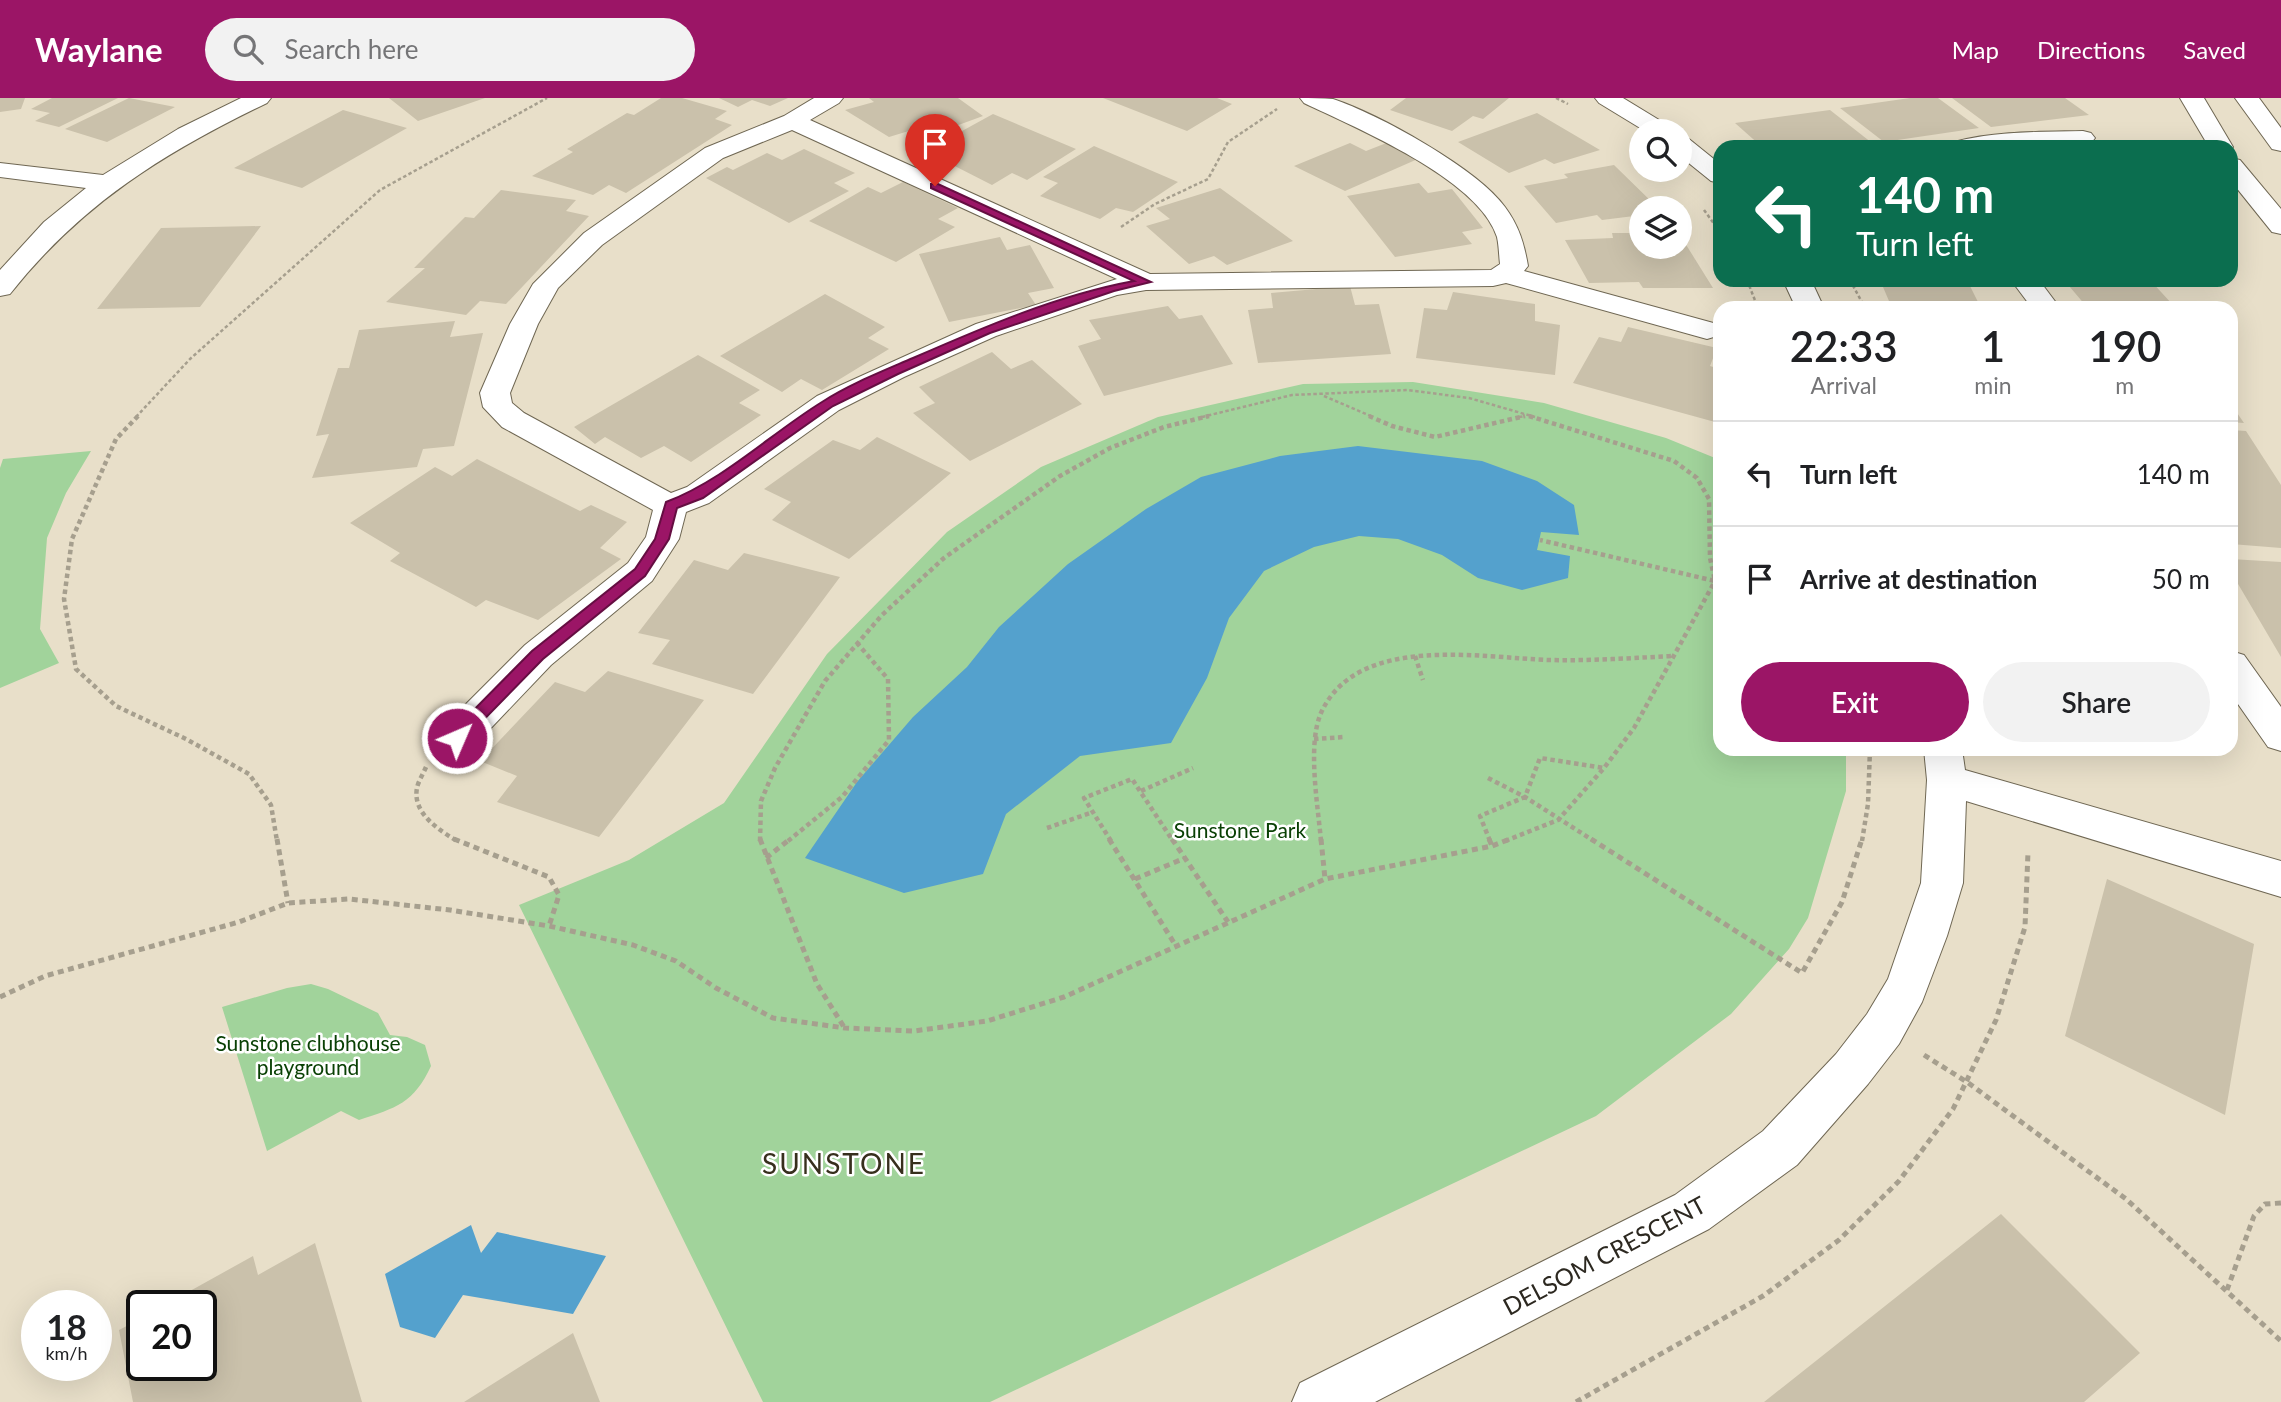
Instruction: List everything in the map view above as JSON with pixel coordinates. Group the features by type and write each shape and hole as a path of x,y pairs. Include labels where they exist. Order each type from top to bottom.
{"street":[{"path":"0,288 17,264 61,220 106,183 209,121 259,98"},
{"path":"831,98 792,121 714,153 593,239 547,284 524,324 495,393 498,407 513,421 653,499 671,505 698,495 828,403 986,330 1112,288 1146,282 1493,278 1506,274 1514,266 1512,238 1498,215 1470,186 1417,149 1312,98"},
{"path":"1607,98 1641,119"},
{"path":"2192,98 2217,140"},
{"path":"2247,98 2281,144"},
{"path":"792,121 1146,282"},
{"path":"2036,140 2083,138"},
{"path":"1692,154 1713,170"},
{"path":"0,170 106,183"},
{"path":"2238,174 2281,226"},
{"path":"1506,274 1707,330"},
{"path":"457,738 538,655 640,572 662,539 671,505"},
{"path":"2238,675 2281,736"},
{"path":"1945,765 2031,805 2281,879"},
{"name":"DELSOM CRESCENT","path":"1320,1402 1692,1212 1780,1148 1852,1069 1884,1029 1906,988 1926,936 1941,883 1945,765"}],"path":[{"path":"288,903 271,806 249,774 186,739 116,706 76,669 64,599 72,538 116,439 190,359 380,190 547,98"},
{"path":"1077,251 1155,204 1208,178 1228,142 1283,105"},
{"path":"845,1028 817,984 760,841 761,801 775,768 825,681 882,615 944,558 1060,476 1110,448 1164,427 1292,395 1407,390 1469,398 1674,461 1696,478 1709,499 1710,558 1713,568"},
{"path":"1321,394 1392,426 1436,437 1526,416"},
{"path":"1540,540 1713,581"},
{"path":"0,997 45,976 239,922 288,903 349,899 380,901 549,926 633,945 676,961 716,988 773,1018 845,1028 914,1031 987,1021 1064,997 1325,879 1493,846 1558,820 1604,768 1634,728 1713,589"},
{"path":"766,858 842,797 889,740 888,679 857,643"},
{"path":"1325,879 1314,739 1320,714 1330,694 1352,677 1376,664 1415,656 1552,660 1674,656"},
{"path":"1415,656 1423,680"},
{"path":"1314,739 1344,737"},
{"path":"457,738 430,761 418,778 415,796 422,814 437,831 461,843 549,877 559,895 549,926"},
{"path":"1488,778 1525,797 1802,973 1846,892 1863,836 1871,775 1870,756"},
{"path":"1493,846 1480,816 1525,797 1540,758 1604,768"},
{"path":"1141,791 1193,768"},
{"path":"1176,946 1084,797 1132,779 1228,922"},
{"path":"1576,1402 1763,1296 1839,1240 1899,1181 1953,1109 1996,1020 2025,927 2031,805"},
{"path":"1047,828 1093,812"},
{"path":"1135,879 1185,858"},
{"path":"1920,1053 1967,1082 2126,1199 2281,1341"},
{"path":"2227,1290 2255,1216 2266,1204 2281,1203"}],"green space":[{"name":"Sunstone Park","path":"1413,382 1544,403 1666,438 1713,457 1713,756 1846,756 1846,791 1808,918 1789,949 1731,1014 1596,1116 990,1402 763,1402 519,905 629,860 724,803 827,654 947,532 1041,467 1158,417 1303,384"},
{"path":"91,451 66,493 47,538 40,629 59,663 0,688 0,468 3,459"},
{"name":"Sunstone clubhouse playground","path":"311,984 328,989 378,1013 390,1035 407,1037 425,1045 431,1066 411,1096 394,1107 359,1120 341,1111 267,1151 222,1007 287,988"}],"water":[{"path":"1358,446 1482,461 1537,481 1574,505 1579,535 1541,532 1537,550 1570,556 1568,578 1522,590 1478,578 1442,555 1398,539 1359,536 1314,547 1264,571 1229,618 1207,678 1171,743 1080,756 1006,814 983,874 904,893 805,858 857,782 913,717 967,667 999,627 1068,564 1146,509 1201,477 1280,456"},
{"path":"471,1225 481,1253 497,1232 606,1256 573,1314 463,1295 435,1338 400,1327 385,1274"}],"building":[{"path":"0,98 25,98 21,109 0,112"},
{"path":"52,98 118,98 59,127 35,121 50,113 31,109"},
{"path":"129,98 175,107 107,142 65,129"},
{"path":"389,98 485,98 418,121"},
{"path":"661,98 682,98 727,111 715,119 732,125 626,193 609,185 593,195 532,176 573,152 567,149 627,113 634,115"},
{"path":"719,98 788,98 770,106 752,100 738,107"},
{"path":"869,98 958,98 983,116 923,138 912,130 889,137 845,110 874,102"},
{"path":"1103,98 1217,98 1232,104 1187,131"},
{"path":"1406,98 1509,98 1483,119 1473,116 1452,131 1390,110"},
{"path":"1910,98 1938,98 1979,128 1881,140 1840,108"},
{"path":"1952,98 2065,98 2089,115 1991,127"},
{"path":"343,110 407,128 302,188 234,168"},
{"path":"1830,110 1868,140 1754,140 1735,123"},
{"path":"1537,113 1600,150 1554,164 1545,159 1509,173 1458,142"},
{"path":"993,114 1076,149 1027,180 1012,173 992,185 941,159 958,149 942,142"},
{"path":"1389,142 1420,158 1345,191 1294,166 1350,143 1366,151"},
{"path":"1094,146 1178,182 1133,212 1116,208 1100,219 1040,196 1058,183 1043,177"},
{"path":"804,149 855,173 834,183 849,191 789,223 706,178 727,167 733,170 767,153 782,160"},
{"path":"1614,165 1646,196 1629,196 1629,217 1602,220 1597,215 1556,223 1524,186 1568,178 1564,174"},
{"path":"903,182 958,208 938,219 955,227 896,262 809,221 868,187 881,193"},
{"path":"1419,183 1428,193 1452,189 1483,228 1462,232 1472,244 1395,257 1347,196"},
{"path":"1220,188 1293,241 1227,265 1214,256 1189,264 1146,226 1170,219 1156,208"},
{"path":"501,190 576,200 566,211 589,216 506,304 480,301 466,315 386,302 425,268 414,268 465,217 474,218"},
{"path":"261,226 200,307 97,309 161,228"},
{"path":"1612,233 1629,233 1629,259 1692,259 1692,254 1713,288 1643,288 1639,282 1589,283 1565,240 1613,238"},
{"path":"1000,237 1007,250 1030,245 1054,288 1028,293 1036,305 949,322 919,254"},
{"path":"1350,286 1355,305 1379,304 1391,354 1258,363 1248,310 1273,308 1271,293"},
{"path":"1883,287 1970,287 1978,301 1889,301"},
{"path":"2070,287 2156,287 2169,301 2082,301"},
{"path":"1453,292 1535,304 1535,321 1560,325 1555,375 1416,358 1424,308 1447,310"},
{"path":"825,294 885,327 868,338 889,349 822,390 801,379 782,392 720,356"},
{"path":"1168,306 1179,319 1202,315 1233,364 1104,396 1078,346 1101,339 1089,320"},
{"path":"455,321 450,337 483,333 454,446 423,449 417,467 312,478 329,434 316,436 338,368 349,368 359,330"},
{"path":"1628,327 1713,347 1710,366 1713,367 1713,421 1573,383 1599,337 1621,342"},
{"path":"992,352 1011,369 1032,360 1082,404 970,461 913,413 935,403 919,387"},
{"path":"698,355 760,390 739,403 761,415 691,462 664,446 641,458 605,437 595,444 574,427"},
{"path":"2238,430 2246,431 2281,485 2281,548 2238,545"},
{"path":"877,437 951,473 849,559 772,520 791,502 764,489 833,440 860,450"},
{"path":"477,459 580,511 591,505 627,522 600,548 621,559 538,620 486,600 476,607 390,561 400,553 350,523 435,467 452,476"},
{"path":"744,553 840,577 753,694 652,664 670,640 638,633 694,560 728,570"},
{"path":"2238,559 2281,562 2281,657 2238,584"},
{"path":"608,671 704,700 599,837 497,802 517,776 480,761 555,682 585,692"},
{"path":"2107,879 2254,944 2225,1115 2065,1036"},
{"path":"2001,1214 2140,1353 2084,1402 1764,1402"},
{"path":"315,1243 362,1402 133,1402 129,1381 217,1381 217,1290 192,1290 253,1256 258,1275"},
{"path":"126,1326 126,1366 119,1330"},
{"path":"573,1333 600,1402 464,1402"}],"district":[{"name":"SUNSTONE","path":"844,1163"}],"route":[{"path":"457,738 538,655 640,572 653,557 662,539 671,505 698,495 828,403 894,371 986,330 1112,288 1146,282 935,186"}]}
